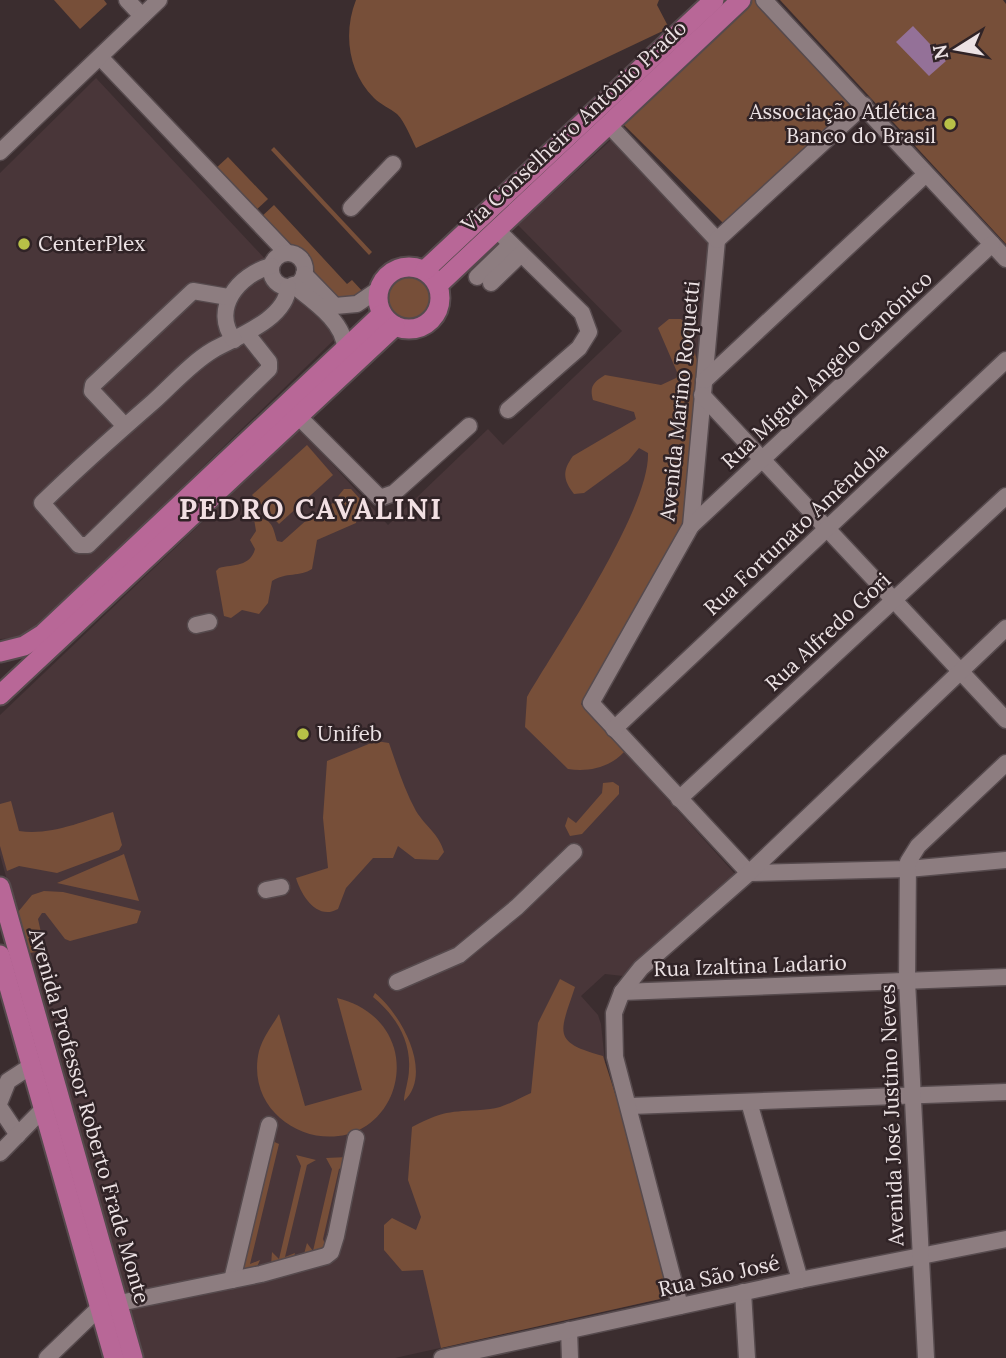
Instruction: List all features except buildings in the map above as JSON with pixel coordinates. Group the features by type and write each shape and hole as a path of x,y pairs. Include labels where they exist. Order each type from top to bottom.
{"main road":[{"name":"Via Conselheiro Antônio Prado","path":"432,278 715,0"},
{"name":"Via Conselheiro Antônio Prado","path":"432,278 497,230 741,0"},
{"path":"410,266 432,278 440,304 431,320 414,329 389,320 379,289 393,270 410,266"},
{"path":"0,652 24,646 43,634 345,349 389,320"},
{"path":"0,695 299,417 389,320"},
{"name":"Avenida Professor Roberto Frade Monte","path":"0,887 58,1091 109,1305 114,1358"},
{"name":"Avenida Professor Roberto Frade Monte","path":"0,955 43,1110 109,1305 134,1358"}],"street":[{"path":"127,0 142,16"},
{"path":"3,144 159,0"},
{"path":"764,0 1006,259"},
{"path":"100,57 287,253 302,260 295,282 268,319 241,337 212,351 124,425 42,503 79,545 88,545 269,369 268,362 241,337 224,321 228,297 254,275 271,266 277,257 287,253"},
{"path":"609,125 717,240 864,105"},
{"path":"351,208 393,164"},
{"path":"926,174 703,388 763,459 1006,720"},
{"path":"497,230 582,313 589,332 579,348 508,410"},
{"name":"Avenida Marino Roquetti","path":"614,729 593,707 591,698 691,526 717,240"},
{"name":"Rua Miguel Angelo Canônico","path":"691,526 992,244"},
{"path":"484,280 516,249"},
{"path":"271,266 276,282 295,282 335,306 357,304 379,289"},
{"path":"295,282 340,328 345,338 345,349"},
{"path":"124,425 92,391 93,385 193,291 228,297"},
{"name":"Rua Fortunato Amêndola","path":"614,729 1006,360"},
{"path":"299,417 380,498 394,493 469,426"},
{"name":"Rua Alfredo Gori","path":"679,800 1006,496"},
{"path":"680,1306 631,1106 615,1057 614,1013 622,992 641,968 749,873 1006,628"},
{"path":"614,729 749,873 908,869 1006,860"},
{"path":"908,869 912,854 918,846 1006,764"},
{"path":"397,982 460,955 517,907 574,852"},
{"name":"Avenida José Justino Neves","path":"908,869 912,1095 926,1358"},
{"name":"Rua Izaltina Ladario","path":"622,992 1006,977"},
{"path":"0,1101 8,1081 31,1066"},
{"path":"0,1153 58,1091"},
{"path":"631,1106 1006,1092"},
{"path":"749,1102 800,1280"},
{"path":"0,1108 18,1135"},
{"path":"232,1280 269,1125"},
{"path":"47,1358 109,1305 316,1261 331,1252 356,1138"},
{"name":"Rua São José","path":"442,1358 462,1356 743,1292 1006,1239"},
{"path":"743,1292 747,1358"},
{"path":"569,1330 570,1358"}],"shaded area":[{"path":"54,0 104,0 107,4 80,29"},
{"path":"356,0 659,0 657,5 669,28 416,148 400,117 365,88 353,64 349,39"},
{"path":"747,0 758,0 851,104 850,109 723,223 623,124"},
{"name":"Associação Atlética Banco do Brasil","path":"780,0 1003,0 1006,4 1006,244"},
{"path":"913,26 946,61 929,76 896,42"},
{"path":"96,78 268,262 273,280 280,286 295,290 339,335 36,628 20,638 0,639 0,173"},
{"name":"Unifeb","path":"611,140 710,237 685,526 581,704 736,875 623,976 605,974 581,996 598,1015 601,1024 606,1072 647,1193 669,1297 395,1358 140,1358 0,855 0,715 300,429 388,525 488,429 503,445 622,331 518,225"},
{"path":"274,147 372,252 369,255 271,150"},
{"path":"228,157 268,199 254,212 214,170"},
{"path":"274,205 347,284 352,280 364,293 340,302 311,273 302,253 286,246 260,218"},
{"path":"409,274 426,281 433,298 426,315 409,322 392,315 385,298 392,281"},
{"path":"669,319 681,319 687,325 700,371 685,526 581,704 624,752 612,762 598,768 568,769 525,727 527,697 619,541 645,477 648,453 639,448 628,461 584,493 574,494 566,480 567,466 573,456 636,419 634,412 593,400 592,388 598,380 605,375 661,385 676,378 677,372 658,328"},
{"path":"307,445 333,475 279,524 252,495"},
{"path":"344,489 351,489 361,500 356,523 317,540 312,569 272,581 268,603 259,614 242,610 231,618 224,616 216,571 245,562 253,555 255,549 250,540 256,531 254,519 268,521 277,541 282,542 310,517 322,516"},
{"path":"376,741 389,743 412,803 439,840 444,852 438,860 415,859 398,846 393,858 373,858 346,888 338,909 323,912 306,898 296,878 328,868 323,818 327,761"},
{"path":"613,782 619,786 619,794 582,834 570,836 565,826 568,817 576,823 602,793 603,783"},
{"path":"11,801 19,831 55,830 113,812 122,845 119,850 57,873 19,866 7,871 0,846 0,804"},
{"path":"124,854 139,901 57,883"},
{"path":"44,891 63,892 141,911 137,923 70,941 65,939 45,913 42,913 38,919 44,946 41,951 30,953 18,912 32,895"},
{"path":"560,979 575,987 564,1025 567,1040 586,1051 603,1056 647,1193 669,1297 441,1348 423,1270 402,1271 384,1250 384,1225 392,1218 416,1230 421,1217 408,1180 412,1127 442,1114 501,1107 531,1093 538,1023"},
{"path":"375,993 404,1029 415,1060 416,1075 412,1089 404,1101 409,1073 407,1048 395,1020 373,997"},
{"path":"337,998 364,1009 379,1022 394,1048 396,1074 389,1100 372,1122 351,1133 327,1137 303,1132 282,1120 267,1102 258,1079 259,1051 279,1014 305,1106 362,1090"},
{"path":"270,1140 279,1144 250,1264 260,1260 256,1269 241,1272"},
{"path":"296,1155 316,1160 307,1165 285,1257 295,1253 293,1261 271,1265 272,1252 279,1259 301,1166"},
{"path":"348,1157 345,1166 339,1169 323,1239 328,1252 304,1254 307,1243 313,1251 332,1169 326,1158"}],"place":[{"name":"Associação Atlética Banco do Brasil","path":"950,124"},
{"name":"CenterPlex","path":"24,244"},
{"name":"Unifeb","path":"303,734"}],"district":[{"name":"PEDRO CAVALINI","path":"311,509"}]}
